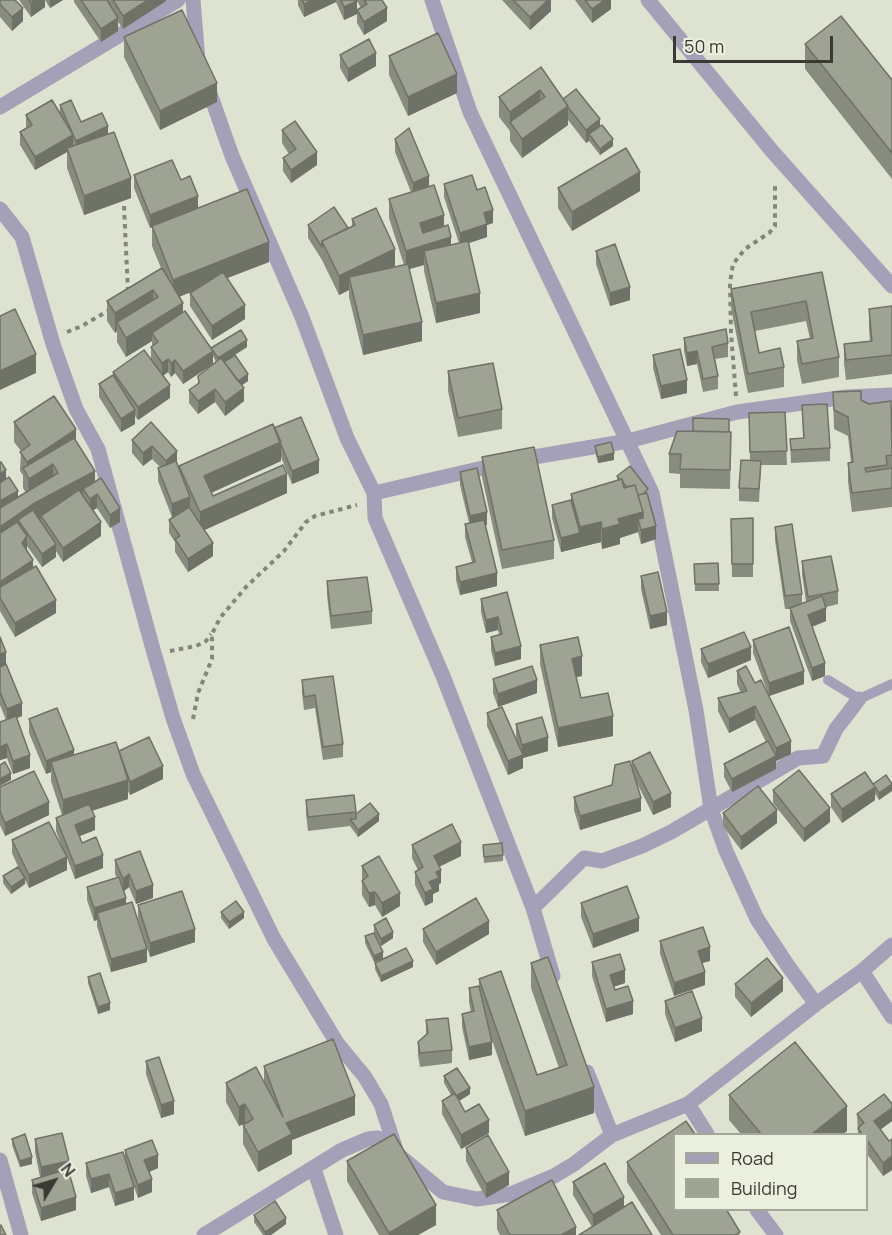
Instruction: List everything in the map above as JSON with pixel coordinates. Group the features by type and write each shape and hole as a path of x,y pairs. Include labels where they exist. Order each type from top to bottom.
{"street":[{"path":"0,107 178,0"},
{"path":"193,0 198,60 231,156 302,317 347,438 374,496 375,518 443,676 532,908 559,994"},
{"path":"432,0 470,111 652,493 696,710 711,809 726,851 757,919 816,1004"},
{"path":"648,0 772,150 892,286"},
{"path":"0,209 22,237 53,345 76,409 98,449 154,653 173,718 193,774 274,939 337,1043 364,1077 381,1104 397,1153"},
{"path":"374,496 522,459 628,441 737,412 846,397 892,395"},
{"path":"532,908 584,858 602,861 642,846 798,758 823,756 836,729 859,699"},
{"path":"204,1235 351,1145 368,1139 378,1138 443,1192 477,1199 511,1194 554,1176 612,1136 688,1104 862,971 892,945"},
{"path":"862,971 892,1017"},
{"path":"582,1059 612,1136"},
{"path":"688,1104 706,1133"},
{"path":"0,1160 21,1235"},
{"path":"314,1169 336,1235"},
{"path":"759,1211 776,1235"}],"lane":[{"path":"828,680 859,699 892,684"}],"path":[{"path":"737,412 730,283 733,264 745,249 769,233 775,226 777,198 772,150"},
{"path":"123,206 128,291 124,299"},
{"path":"53,345 70,330 82,326 121,304"},
{"path":"154,653 181,650 206,641 220,618 240,594 284,551 306,522 315,516 374,496"},
{"path":"193,729 198,693 212,659 212,634"}],"building":[{"path":"0,0 15,0 23,8 12,17 0,4"},
{"path":"81,0 107,0 118,18 101,29"},
{"path":"113,0 148,0 123,16"},
{"path":"341,0 357,0 357,1 344,7"},
{"path":"364,0 382,0 387,8 364,22 357,10 367,4"},
{"path":"513,0 548,0 530,17"},
{"path":"585,0 605,0 592,9"},
{"path":"182,10 217,83 160,111 124,37"},
{"path":"841,16 892,80 892,153 805,44"},
{"path":"438,33 457,74 408,97 389,56"},
{"path":"369,39 376,53 348,69 340,55"},
{"path":"541,67 568,106 522,139 510,122 545,97 540,90 510,112 499,97"},
{"path":"576,89 600,119 586,130 563,99"},
{"path":"52,100 73,135 35,157 20,132 32,125 26,115"},
{"path":"71,100 81,122 102,113 108,126 76,141 60,105"},
{"path":"295,121 317,152 291,170 283,158 296,149 282,130"},
{"path":"602,125 613,139 600,149 589,134"},
{"path":"409,128 429,176 413,183 395,139"},
{"path":"114,132 131,178 84,196 67,148"},
{"path":"626,148 640,172 572,212 558,188"},
{"path":"172,160 181,180 190,176 198,196 150,215 134,175"},
{"path":"472,175 477,190 485,187 493,210 484,213 487,224 460,233 444,184"},
{"path":"434,185 444,215 420,223 423,233 448,225 451,237 406,251 389,199"},
{"path":"247,189 269,242 173,280 152,226"},
{"path":"334,207 348,228 322,241 322,247 308,225"},
{"path":"376,208 395,249 339,276 322,241 355,225 352,219"},
{"path":"468,241 480,293 436,303 424,251"},
{"path":"615,244 630,287 610,293 596,251"},
{"path":"408,264 422,322 363,335 349,277"},
{"path":"162,268 183,303 126,338 117,322 158,297 153,290 115,313 107,301"},
{"path":"223,272 245,305 212,326 190,293"},
{"path":"822,272 839,357 802,364 797,341 813,338 806,301 751,312 759,353 780,348 784,367 748,374 731,289"},
{"path":"892,306 892,355 846,360 844,344 872,341 869,309"},
{"path":"15,309 36,354 0,371 0,316"},
{"path":"185,311 213,351 183,371 175,360 171,363 168,359 162,363 151,347 158,342 152,333"},
{"path":"726,329 728,343 712,347 718,376 703,379 697,351 687,353 684,338"},
{"path":"241,330 247,340 218,358 211,348"},
{"path":"680,349 687,380 661,386 653,355"},
{"path":"144,350 170,385 138,407 113,372"},
{"path":"235,355 248,374 238,381 224,362"},
{"path":"221,358 244,388 225,402 215,389 198,401 189,390 199,383 198,376"},
{"path":"493,363 502,409 458,418 448,371"},
{"path":"113,375 135,410 121,419 99,384"},
{"path":"861,391 861,400 869,404 891,401 892,455 886,456 887,465 865,468 866,472 892,468 892,488 852,493 848,463 853,462 848,417 834,410 833,392"},
{"path":"54,396 76,429 27,462 20,452 30,445 14,422"},
{"path":"827,404 830,448 791,450 790,439 804,438 802,405"},
{"path":"785,412 787,451 750,452 749,413"},
{"path":"301,417 319,460 292,471 274,428"},
{"path":"693,418 729,419 729,432 693,431"},
{"path":"151,422 177,451 166,461 152,446 143,453 132,440"},
{"path":"273,424 281,442 204,476 213,496 283,465 287,474 200,512 179,466"},
{"path":"677,431 731,432 730,470 680,469 681,454 669,454"},
{"path":"74,438 95,471 33,504 0,527 0,508 58,473 53,464 29,479 23,468"},
{"path":"611,442 614,453 598,457 595,446"},
{"path":"534,447 554,540 502,550 482,457"},
{"path":"741,460 761,461 759,489 739,488"},
{"path":"176,461 190,497 172,504 158,468"},
{"path":"0,462 6,470 0,474"},
{"path":"630,466 648,489 643,494 638,495 635,485 626,487 622,479 617,476"},
{"path":"477,468 487,512 470,516 460,472"},
{"path":"9,477 18,491 0,501 0,483"},
{"path":"101,478 120,508 110,515 97,494 90,499 83,489"},
{"path":"622,479 624,488 635,485 643,512 618,519 620,524 602,529 601,522 580,527 571,494"},
{"path":"79,490 101,522 63,548 41,516"},
{"path":"647,493 656,526 641,530 638,519 643,518 643,512 638,495"},
{"path":"571,500 580,533 561,538 552,505"},
{"path":"189,507 213,543 188,559 175,539 180,536 169,520"},
{"path":"33,510 56,544 42,554 18,520"},
{"path":"753,518 753,564 732,564 731,519"},
{"path":"484,520 497,573 460,582 456,567 475,562 465,524"},
{"path":"17,522 27,536 22,543 33,560 0,582 0,533"},
{"path":"792,524 802,594 785,596 775,527"},
{"path":"831,556 838,591 808,597 802,561"},
{"path":"718,563 719,584 695,584 694,564"},
{"path":"36,566 56,600 15,623 0,598 0,587"},
{"path":"658,572 667,612 650,616 641,576"},
{"path":"367,577 372,611 331,616 327,581"},
{"path":"507,592 521,646 495,653 491,637 502,634 498,617 486,620 481,599"},
{"path":"822,596 826,608 808,615 825,663 812,668 790,608"},
{"path":"789,627 804,671 769,683 753,640"},
{"path":"744,632 751,647 708,664 701,649"},
{"path":"0,637 6,652 0,654"},
{"path":"578,637 582,656 572,659 581,698 608,693 613,716 558,728 540,645"},
{"path":"6,664 22,703 7,709 0,692 0,667"},
{"path":"532,666 537,680 498,694 493,679"},
{"path":"746,666 755,683 761,680 791,741 776,748 755,706 729,719 718,698 747,691 737,671"},
{"path":"333,676 343,744 323,747 315,695 304,697 302,680"},
{"path":"502,707 523,755 508,761 487,713"},
{"path":"57,708 74,750 46,761 29,719"},
{"path":"16,716 30,755 13,761 7,744 0,747 0,722"},
{"path":"542,717 548,737 522,745 516,724"},
{"path":"149,737 163,766 130,782 119,751"},
{"path":"768,741 776,756 732,779 724,764"},
{"path":"116,742 128,780 63,800 51,762"},
{"path":"650,752 671,793 653,802 632,761"},
{"path":"630,761 641,798 580,816 574,797 612,785 615,765"},
{"path":"5,762 11,773 0,779 0,765"},
{"path":"799,770 830,808 804,829 773,790"},
{"path":"34,771 49,802 5,823 0,811 0,787"},
{"path":"865,772 875,787 842,809 831,794"},
{"path":"886,775 892,784 879,793 873,784"},
{"path":"758,786 777,810 741,837 723,813"},
{"path":"354,795 356,812 308,817 306,800"},
{"path":"370,803 379,814 358,830 350,819 356,819 356,814"},
{"path":"89,804 95,817 75,825 82,843 96,837 103,855 75,866 56,818"},
{"path":"49,822 67,857 29,875 12,840"},
{"path":"452,824 461,842 434,856 441,870 436,872 439,878 429,882 433,889 425,893 415,872 423,867 412,845"},
{"path":"502,843 503,855 484,857 483,845"},
{"path":"140,851 153,885 136,891 129,874 123,879 115,860"},
{"path":"379,856 400,893 382,903 375,892 369,893 362,881 368,876 362,866"},
{"path":"18,867 25,878 11,887 3,876"},
{"path":"119,877 126,898 94,908 87,887"},
{"path":"627,886 639,918 593,934 581,903"},
{"path":"182,891 195,929 150,943 138,905"},
{"path":"476,898 489,921 436,952 423,929"},
{"path":"236,901 244,912 229,922 221,912"},
{"path":"132,902 147,949 111,959 97,913"},
{"path":"386,918 393,932 381,939 374,925"},
{"path":"703,927 710,947 698,951 705,972 674,983 660,941"},
{"path":"374,933 383,952 374,956 365,936"},
{"path":"406,948 413,961 381,976 375,963"},
{"path":"620,954 625,970 610,975 615,990 628,986 633,1001 606,1009 592,962"},
{"path":"548,957 594,1087 525,1111 479,979 501,971 537,1075 567,1065 531,963"},
{"path":"767,958 783,978 751,1003 735,984"},
{"path":"100,973 110,1003 98,1007 88,977"},
{"path":"479,986 492,1042 469,1047 462,1014 474,1011 469,988"},
{"path":"692,991 702,1018 675,1028 665,1001"},
{"path":"448,1018 452,1050 420,1053 418,1042 428,1033 426,1020"},
{"path":"333,1039 355,1096 286,1123 292,1134 258,1152 243,1125 253,1119 245,1104 239,1107 226,1083 256,1067 283,1117 264,1066"},
{"path":"795,1042 847,1106 813,1133 760,1133 729,1095"},
{"path":"159,1057 174,1101 161,1105 146,1061"},
{"path":"457,1068 470,1088 456,1096 444,1076"},
{"path":"455,1093 465,1112 479,1104 489,1120 461,1135 442,1101"},
{"path":"884,1094 892,1104 892,1108 874,1121 889,1141 892,1139 892,1156 883,1163 868,1141 868,1133 861,1133 858,1128 864,1123 857,1114"},
{"path":"686,1121 694,1133 673,1133 673,1211 727,1211 740,1232 735,1235 673,1235 627,1162"},
{"path":"62,1133 69,1161 41,1167 35,1139"},
{"path":"25,1134 32,1157 20,1161 12,1139"},
{"path":"394,1134 436,1205 389,1233 347,1161"},
{"path":"488,1135 509,1172 486,1184 466,1148"},
{"path":"152,1140 158,1155 144,1160 152,1179 138,1185 125,1150"},
{"path":"123,1152 134,1187 115,1193 109,1174 91,1179 86,1163"},
{"path":"605,1163 624,1197 593,1215 573,1182"},
{"path":"68,1169 76,1197 41,1208 32,1180"},
{"path":"552,1180 576,1227 561,1235 510,1235 497,1210"},
{"path":"275,1201 286,1218 265,1232 254,1215"},
{"path":"632,1202 652,1235 579,1235"},
{"path":"1,1225 6,1235 0,1235"}]}
